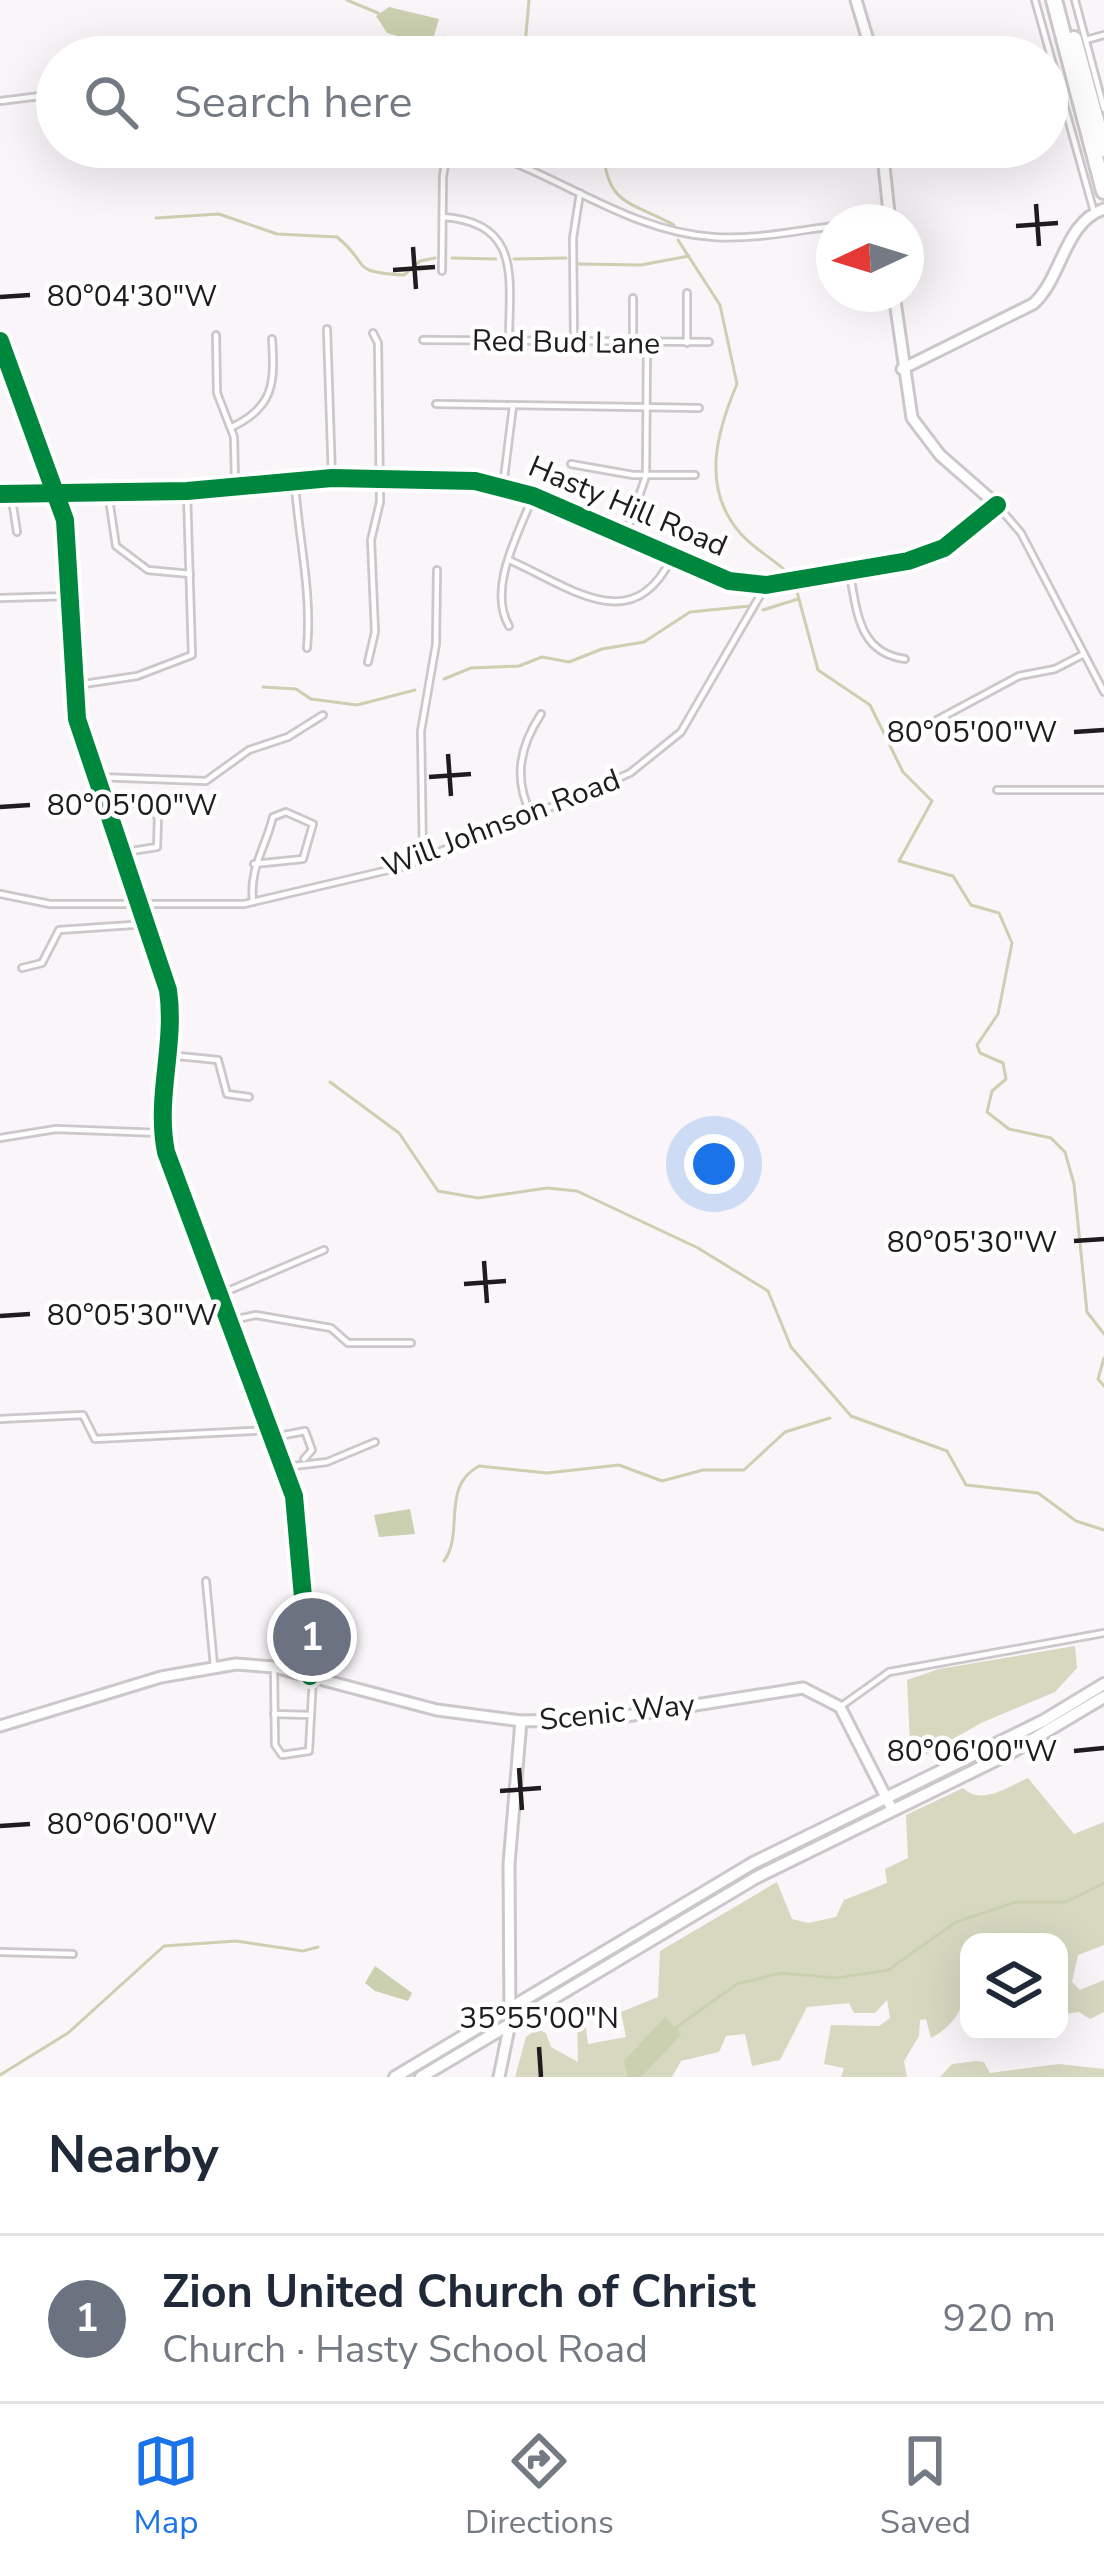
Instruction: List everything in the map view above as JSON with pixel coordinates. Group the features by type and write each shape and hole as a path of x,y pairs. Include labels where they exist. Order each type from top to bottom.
{"highway":[{"path":"1054,0 1064,36"},
{"path":"1063,0 1104,149"},
{"path":"1068,51 1104,191"}],"main road":[{"path":"395,2077 688,1899 1043,1721 1104,1684"},
{"path":"421,2077 757,1877 1010,1753 1104,1697"}],"street":[{"path":"856,0 867,36"},
{"path":"1035,0 1046,36"},
{"path":"1075,0 1104,109"},
{"path":"1086,40 1104,35"},
{"path":"0,101 36,97"},
{"path":"902,369 1033,304 1047,290 1076,231 1099,211 1068,109"},
{"path":"442,271 446,168"},
{"path":"524,168 645,223 711,237 816,228"},
{"path":"884,168 888,204"},
{"path":"574,342 580,193"},
{"path":"443,217 479,224 502,244 509,278 509,341"},
{"path":"687,293 687,343"},
{"path":"633,298 634,343"},
{"path":"896,312 902,369 920,433 1022,533 1104,692"},
{"path":"327,329 332,478"},
{"path":"368,662 375,632 371,540 380,478 378,343 373,333"},
{"path":"216,335 217,393 232,427 235,483"},
{"path":"232,427 254,417 269,399 272,340"},
{"name":"Red Bud Lane","path":"423,340 710,342"},
{"path":"0,341 68,536 71,686 94,777 168,990 162,1133 217,1296 285,1467 296,1514 296,1564 312,1676 307,1753 282,1755 275,1745 274,1667"},
{"path":"626,536 646,476 647,343"},
{"path":"436,404 699,409"},
{"path":"503,486 513,406"},
{"path":"571,464 646,476 695,475"},
{"name":"Hasty Hill Road","path":"6,493 187,491 235,483 332,478 503,486 729,581 766,585 850,575 944,548 997,505"},
{"path":"295,479 299,553 309,584 307,648"},
{"path":"71,686 136,676 190,658 187,491"},
{"path":"108,492 116,546 148,570 190,574"},
{"path":"6,493 17,532"},
{"path":"509,626 502,605 509,560 532,496"},
{"path":"509,560 597,599 622,604 651,592 671,557"},
{"path":"423,858 421,731 436,644 436,570"},
{"path":"850,575 865,635 886,655 905,658"},
{"name":"Will Johnson Road","path":"0,894 50,904 209,907 253,902 423,858 630,773 681,732 766,585"},
{"path":"0,598 71,596"},
{"path":"937,720 1019,676 1055,669 1084,654"},
{"path":"531,814 521,790 520,767 541,714"},
{"path":"94,777 206,782 249,750 288,737 323,715"},
{"path":"998,790 1104,790"},
{"path":"101,799 146,805 158,817 157,847 121,852"},
{"path":"253,902 254,864 265,850 273,818 293,814 298,821 313,824 303,859 254,864"},
{"path":"22,968 42,963 59,930 147,924"},
{"path":"168,1054 218,1060 227,1094 249,1097"},
{"path":"0,1138 56,1129 162,1133"},
{"path":"217,1296 324,1250"},
{"path":"227,1322 267,1316 331,1328 348,1343 411,1342"},
{"path":"0,1419 83,1415 94,1439 305,1431 312,1450 285,1467"},
{"path":"298,1462 327,1462 375,1442"},
{"path":"206,1581 214,1666"},
{"path":"892,1809 839,1707 889,1672 1104,1633"},
{"name":"Scenic Way","path":"0,1726 214,1666 274,1667 437,1710 521,1721 607,1719 793,1688 823,1695 839,1707"},
{"path":"274,1714 311,1715"},
{"path":"500,2077 509,2023 509,1864 521,1721"},
{"path":"0,1952 73,1954"}],"shaded area":[{"path":"389,7 439,19 434,36 397,36 387,33 376,16"},
{"path":"410,1509 415,1534 379,1537 374,1515"},
{"path":"1075,1646 1077,1668 1055,1692 981,1723 911,1763 907,1680 939,1669"},
{"path":"1028,1778 1074,1834 1104,1822 1104,1945 1078,1955 1072,1982 1080,1990 1104,1980 1104,2012 1090,2019 1079,2012 1068,2014 1068,1933 960,1933 960,2009 931,2038 926,2019 920,2020 919,2036 904,2061 907,2077 841,2077 844,2068 824,2064 831,2025 879,2026 890,2018 887,2000 875,2013 854,2013 849,2003 807,2007 780,2060 752,2066 745,2034 726,2036 719,2052 681,2061 672,2077 515,2077 526,2037 537,2029 546,2033 551,2047 578,2062 577,2015 585,2020 588,2044 626,2037 621,2012 658,1997 660,1951 777,1882 792,1919 808,1923 836,1917 844,1900 887,1883 885,1869 908,1858 906,1815 963,1788 978,1795"},
{"path":"375,1966 412,1993 408,2001 365,1983"},
{"path":"665,2017 681,2034 641,2077 628,2077 624,2061"},
{"path":"984,2062 990,2073 1059,2064 1104,2069 1104,2077 940,2077 952,2064"}],"waterway":[{"path":"347,0 378,13"},
{"path":"526,36 529,0"},
{"path":"606,168 623,199 674,225"},
{"path":"156,218 219,214 277,234 337,237 367,269 386,274 404,275 420,261 435,258"},
{"path":"678,240 720,305 737,384 716,459 720,498 741,534 791,576"},
{"path":"579,264 641,265 689,256"},
{"path":"452,258 496,259"},
{"path":"514,259 566,258"},
{"path":"796,588 818,670 870,705 903,772 932,801 899,861 953,876 971,905 999,913 1012,943 998,1014 977,1045 980,1053 1003,1063 1006,1079 992,1091 987,1112 1009,1129 1051,1138 1065,1152 1074,1184 1087,1312 1104,1334"},
{"path":"763,610 798,599"},
{"path":"444,679 471,668 519,666 542,657 569,662 602,649 644,642 690,612 750,606"},
{"path":"263,687 296,689 311,699 357,705 415,690"},
{"path":"330,1082 399,1133 438,1191 478,1198 547,1188 577,1191 698,1248 768,1291 791,1347 851,1416 947,1451 966,1485 1038,1493 1076,1521 1104,1530"},
{"path":"1104,1358 1098,1379 1104,1386"},
{"path":"444,1561 453,1537 460,1486 479,1466 547,1473 619,1465 662,1481 703,1470 744,1470 785,1432 830,1418"},
{"path":"674,2029 737,1984 781,1973 837,1978 888,1970 956,1922 1016,1902 1066,1902 1104,1883"},
{"path":"0,2075 68,2033 164,1946 236,1941 303,1951 318,1947"}],"cycle path":[{"path":"0,341 65,520 77,719 168,990 166,1152 294,1496 310,1676"},
{"path":"0,494 187,491 332,478 475,481 533,496 729,581 766,585 908,561 944,548 997,505"}],"place":[{"name":"Zion United Church of Christ","path":"312,1637"}]}
